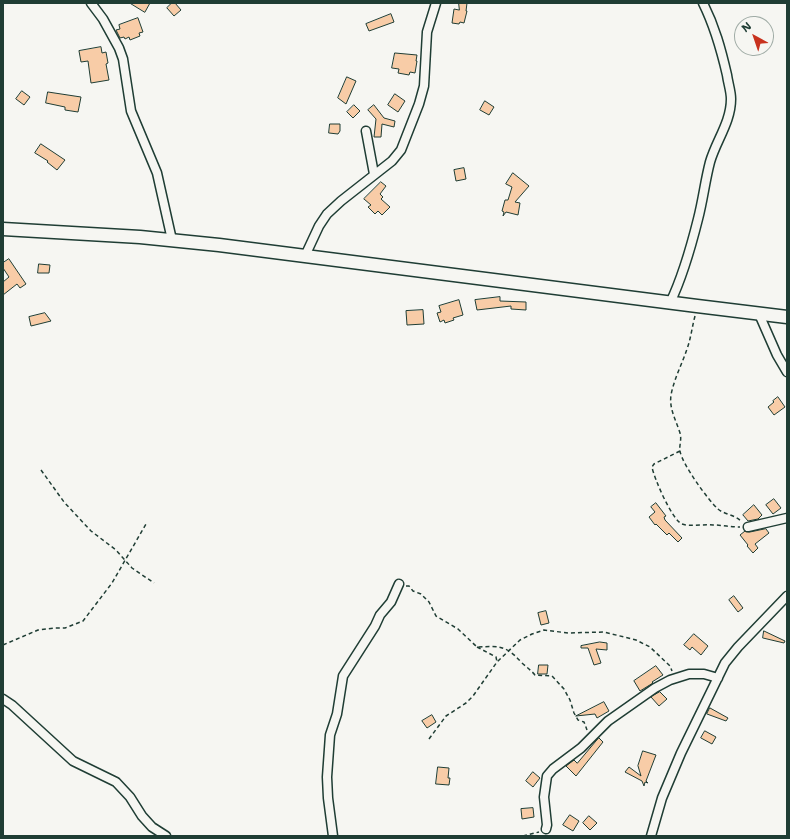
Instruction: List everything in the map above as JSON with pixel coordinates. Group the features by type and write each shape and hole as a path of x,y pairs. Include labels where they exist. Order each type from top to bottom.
{"main road":[{"path":"3,229 74,232 172,240 787,317"}],"street":[{"path":"91,3 103,19 120,48 131,111 157,173 172,240"},
{"path":"305,256 319,226 327,214 374,174 392,161 401,150 419,104 425,74 427,32 436,3"},
{"path":"670,303 679,283 696,226 710,163 716,144 728,119 730,110 731,98 720,43 703,3"},
{"path":"366,131 374,174"},
{"path":"759,314 777,355 787,372"},
{"path":"748,527 787,518"},
{"path":"333,836 327,777 330,735 337,714 343,676 375,626 380,615 391,602 398,584"},
{"path":"651,836 662,798 681,753 718,678 730,657 787,596"},
{"path":"546,829 548,825 544,797 547,776 553,769 581,748 608,721 650,692 674,679 689,674 704,674 718,678"},
{"path":"3,698 73,761 116,782 130,797 142,816 152,828 166,836"}],"path":[{"path":"697,306 687,348 671,394 671,409 681,438 680,451 687,466 715,506 722,512 734,516 748,527"},
{"path":"680,451 654,464 652,467 667,505 677,521 682,524 691,525 748,527"},
{"path":"41,470 77,517 91,531 116,550 132,568 154,583"},
{"path":"3,645 38,630 65,628 83,621 112,583 146,524"},
{"path":"398,584 409,586 413,591 421,594 429,602 436,616 458,629 477,647 496,657 497,662"},
{"path":"429,739 446,716 466,703 473,696 497,662 520,640 544,630 568,633 604,632 636,640 650,647 670,666 674,679"},
{"path":"477,647 498,646 510,651 530,668 535,675 552,676 567,695 578,720 584,722 592,737"},
{"path":"523,836 544,831 546,829"}],"building":[{"path":"130,3 150,3 145,12"},
{"path":"172,3 175,3 181,10 174,16 167,8"},
{"path":"459,3 467,3 464,23 452,23 454,9 459,10"},
{"path":"391,14 394,22 369,31 366,24"},
{"path":"138,18 143,32 139,33 140,36 130,40 129,37 125,39 124,37 120,38 116,30 120,29 119,25"},
{"path":"101,47 102,53 106,52 108,63 106,64 109,80 91,83 88,61 81,62 79,51"},
{"path":"395,53 417,55 415,73 410,72 409,75 398,73 399,69 392,68"},
{"path":"347,77 356,81 346,104 338,98"},
{"path":"22,91 30,97 24,105 16,99"},
{"path":"48,92 81,97 78,112 65,110 65,107 46,103"},
{"path":"395,94 405,101 398,112 388,105"},
{"path":"485,101 494,107 489,115 480,110"},
{"path":"354,105 360,111 353,118 347,112"},
{"path":"374,105 384,118 395,121 394,127 382,124 381,137 374,137 376,119 368,110"},
{"path":"330,124 340,124 340,131 338,134 329,133"},
{"path":"41,144 65,160 57,170 47,162 48,161 35,153"},
{"path":"464,168 466,179 456,181 454,170"},
{"path":"513,173 529,186 515,202 520,203 518,215 506,212 503,216 504,212 502,211 505,200 508,200 512,187 506,184"},
{"path":"381,182 386,186 380,194 383,197 381,199 390,207 382,215 378,211 375,214 368,207 371,205 364,199"},
{"path":"9,259 26,284 20,288 17,284 3,295 3,282 9,277 3,268 3,263"},
{"path":"39,264 50,265 49,273 38,273"},
{"path":"500,297 500,301 526,302 526,310 511,309 511,306 477,310 475,300"},
{"path":"459,300 463,315 453,318 454,320 445,323 444,320 440,322 437,313 441,312 439,306"},
{"path":"423,310 424,324 407,325 406,311"},
{"path":"45,313 51,321 31,326 29,317"},
{"path":"778,397 785,407 774,415 768,407"},
{"path":"774,499 781,508 773,514 766,505"},
{"path":"656,503 666,516 664,517 665,520 682,538 678,542 669,533 667,535 656,524 655,525 649,517 655,512 651,507"},
{"path":"754,505 762,515 758,519 748,521 743,515"},
{"path":"766,529 769,533 755,544 758,548 753,553 740,535 745,531 749,532"},
{"path":"734,596 743,608 738,612 729,600"},
{"path":"546,611 549,623 541,625 538,613"},
{"path":"764,631 785,641 784,643 763,638"},
{"path":"694,634 708,646 701,655 692,647 690,650 684,645"},
{"path":"600,642 607,643 607,650 596,649 601,663 594,665 588,648 581,648 581,646"},
{"path":"539,665 548,665 547,674 538,674"},
{"path":"656,666 663,675 640,691 634,681"},
{"path":"660,692 667,699 659,706 651,697"},
{"path":"604,702 609,711 597,718 595,714 576,716"},
{"path":"710,708 728,718 726,721 707,714"},
{"path":"432,715 436,722 427,728 422,721"},
{"path":"705,731 716,737 712,744 701,738"},
{"path":"599,738 603,742 576,776 566,766 574,760 577,763"},
{"path":"643,751 656,755 646,781 648,783 645,782 644,786 642,781 625,772 629,767 641,776 638,766"},
{"path":"438,767 449,768 449,785 436,784"},
{"path":"533,772 540,778 533,787 526,781"},
{"path":"533,808 534,817 522,819 521,809"},
{"path":"570,815 579,821 573,831 563,825"},
{"path":"589,816 597,823 590,830 583,823"}]}
